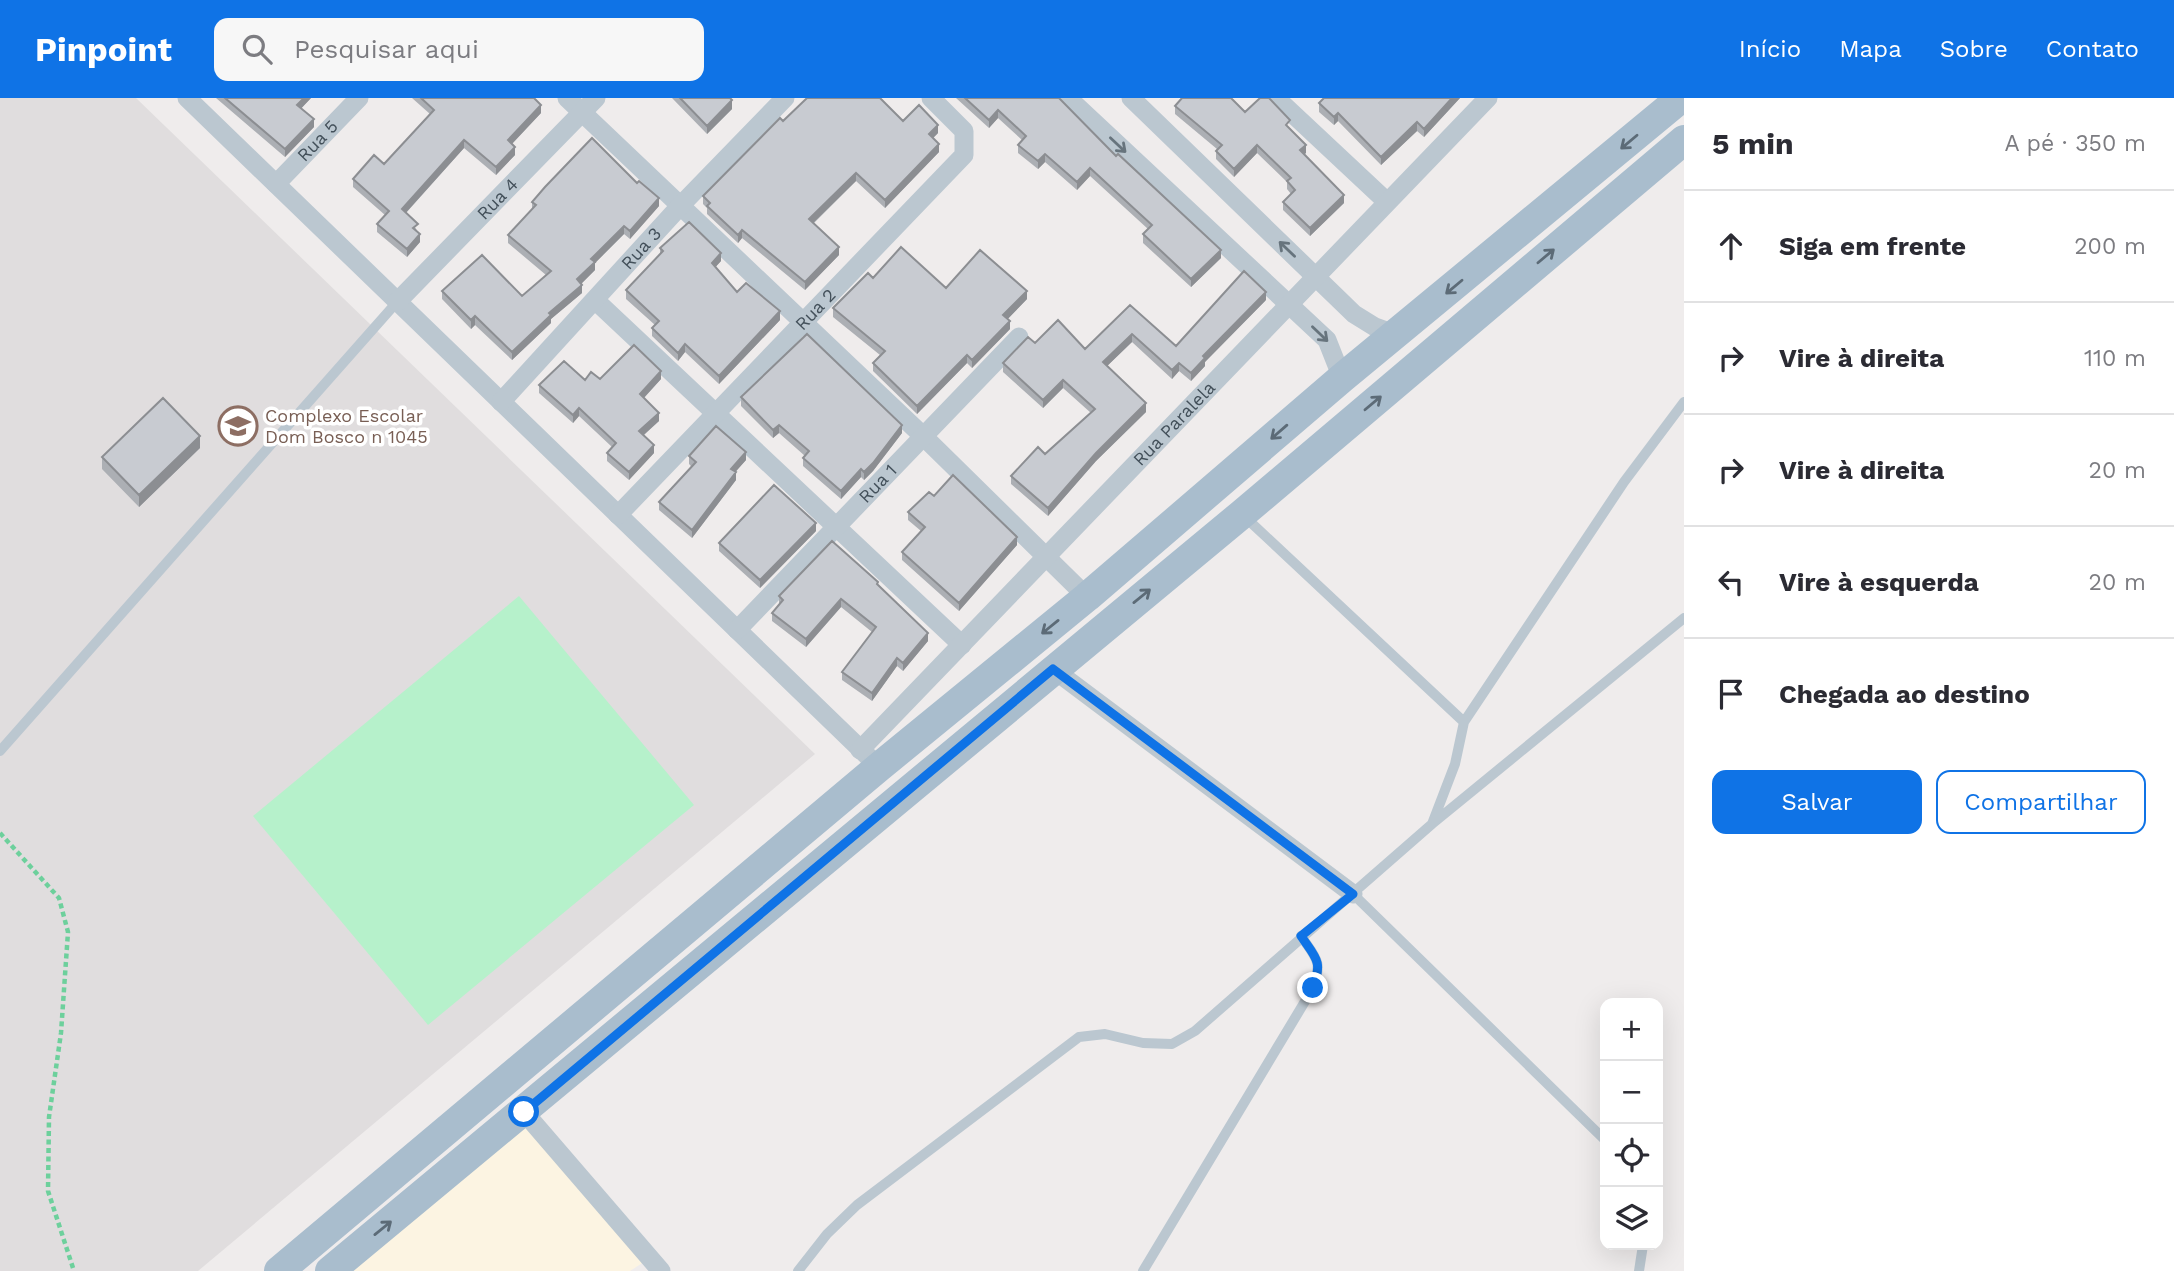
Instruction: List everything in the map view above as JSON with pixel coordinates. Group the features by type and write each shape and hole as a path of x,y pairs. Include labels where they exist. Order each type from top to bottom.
{"main road":[{"path":"279,1271 870,758 1087,597 1342,378 1681,98"},
{"path":"330,1271 1242,514 1684,139"}],"street":[{"path":"187,98 870,758"},
{"name":"Rua 5","path":"276,184 359,98"},
{"path":"567,98 589,105 681,205 1087,597"},
{"name":"Rua 3","path":"501,402 681,205 785,98"},
{"name":"Rua 2","path":"618,515 964,155 964,131 931,98"},
{"path":"1068,98 1327,340 1342,378"},
{"path":"1131,98 1353,314 1397,335"},
{"path":"1276,98 1386,201"},
{"name":"Rua Paralela","path":"870,758 961,645 1488,98"},
{"name":"Rua 4","path":"397,302 589,105"},
{"path":"595,300 838,526 961,645"},
{"name":"Rua 1","path":"737,630 1019,337"},
{"path":"1053,669 1353,894"},
{"path":"524,1112 661,1271"}],"lane":[{"path":"0,751 397,302"},
{"path":"1432,824 1455,764 1464,722 1624,482 1684,402"},
{"path":"1242,514 1464,722"},
{"path":"797,1271 827,1234 857,1205 1079,1037 1105,1034 1143,1043 1172,1044 1195,1031 1432,824 1684,618"},
{"path":"1353,894 1600,1135"},
{"path":"1143,1271 1313,988 1320,970 1317,959 1301,936"},
{"path":"1639,1271 1642,1250"}],"path":[{"path":"0,833 59,898 68,932 61,1033 49,1117 48,1191 74,1271"}],"shaded area":[{"name":"Complexo Escolar Dom Bosco n 1045","path":"0,98 136,98 815,754 198,1271 0,1271"},
{"path":"524,1112 650,1258 630,1271 330,1271"}],"green space":[{"path":"519,596 694,805 428,1025 253,816"}],"building":[{"path":"225,98 304,98 297,105 314,119 285,149"},
{"path":"421,98 534,98 541,105 508,140 515,147 496,167 464,140 402,209 418,224 413,228 420,234 407,249 377,224 389,211 353,179 374,155 384,164 434,110"},
{"path":"680,98 730,98 732,100 707,126"},
{"path":"807,98 880,98 903,121 919,105 938,125 929,134 939,144 885,200 856,173 809,219 839,247 805,282 742,230 738,235 707,206 710,203 703,196 780,118 783,121"},
{"path":"965,98 1059,98 1116,156 1118,154 1221,250 1191,279 1143,234 1152,225 1090,168 1077,182 1045,154 1038,161 1018,145 1026,136 998,110 989,120"},
{"path":"1182,98 1231,98 1245,112 1260,98 1269,98 1290,120 1286,125 1306,145 1300,150 1344,195 1310,228 1283,202 1295,190 1287,181 1291,178 1257,145 1234,169 1216,151 1222,145 1175,106"},
{"path":"1324,98 1452,98 1424,129 1417,122 1381,157 1338,113 1334,117 1319,103"},
{"path":"592,138 637,183 639,181 659,198 630,231 624,226 591,259 595,262 577,279 582,285 549,313 551,315 512,352 475,316 471,320 442,291 482,255 522,296 551,271 508,235 536,205 532,202"},
{"path":"689,222 721,253 712,263 737,292 746,283 780,311 719,376 685,344 678,353 652,328 659,321 626,290 663,251 660,248"},
{"path":"901,247 946,288 980,250 1027,291 1003,315 1010,321 972,360 967,355 917,406 873,363 885,351 833,308 868,273 873,278"},
{"path":"1244,271 1266,292 1203,356 1205,358 1191,373 1179,363 1172,370 1132,334 1103,362 1146,403 1096,453 1048,508 1011,476 1038,447 1045,454 1095,409 1063,380 1043,400 1003,363 1028,337 1035,343 1058,320 1085,349 1130,305 1176,346"},
{"path":"807,334 902,425 873,463 864,472 861,469 841,491 803,458 809,451 779,425 773,430 741,397"},
{"path":"634,345 661,371 640,394 659,413 639,431 654,445 629,472 607,453 616,443 579,408 573,415 539,385 564,361 585,380 591,372 600,379"},
{"path":"163,398 200,436 139,495 102,457"},
{"path":"716,426 746,452 731,469 736,472 692,530 659,502 696,462 689,456"},
{"path":"953,475 1017,537 959,603 902,552 925,527 908,512 929,492 934,496"},
{"path":"774,485 816,523 760,580 719,543"},
{"path":"832,541 878,582 877,584 928,633 903,663 897,658 872,693 842,672 876,627 841,599 806,639 772,613 783,600 779,596"}],"place":[{"name":"Complexo Escolar Dom Bosco n 1045","path":"238,426"}],"route":[{"path":"524,1112 1053,669 1353,894 1301,936 1317,959 1320,970 1313,988"}]}
